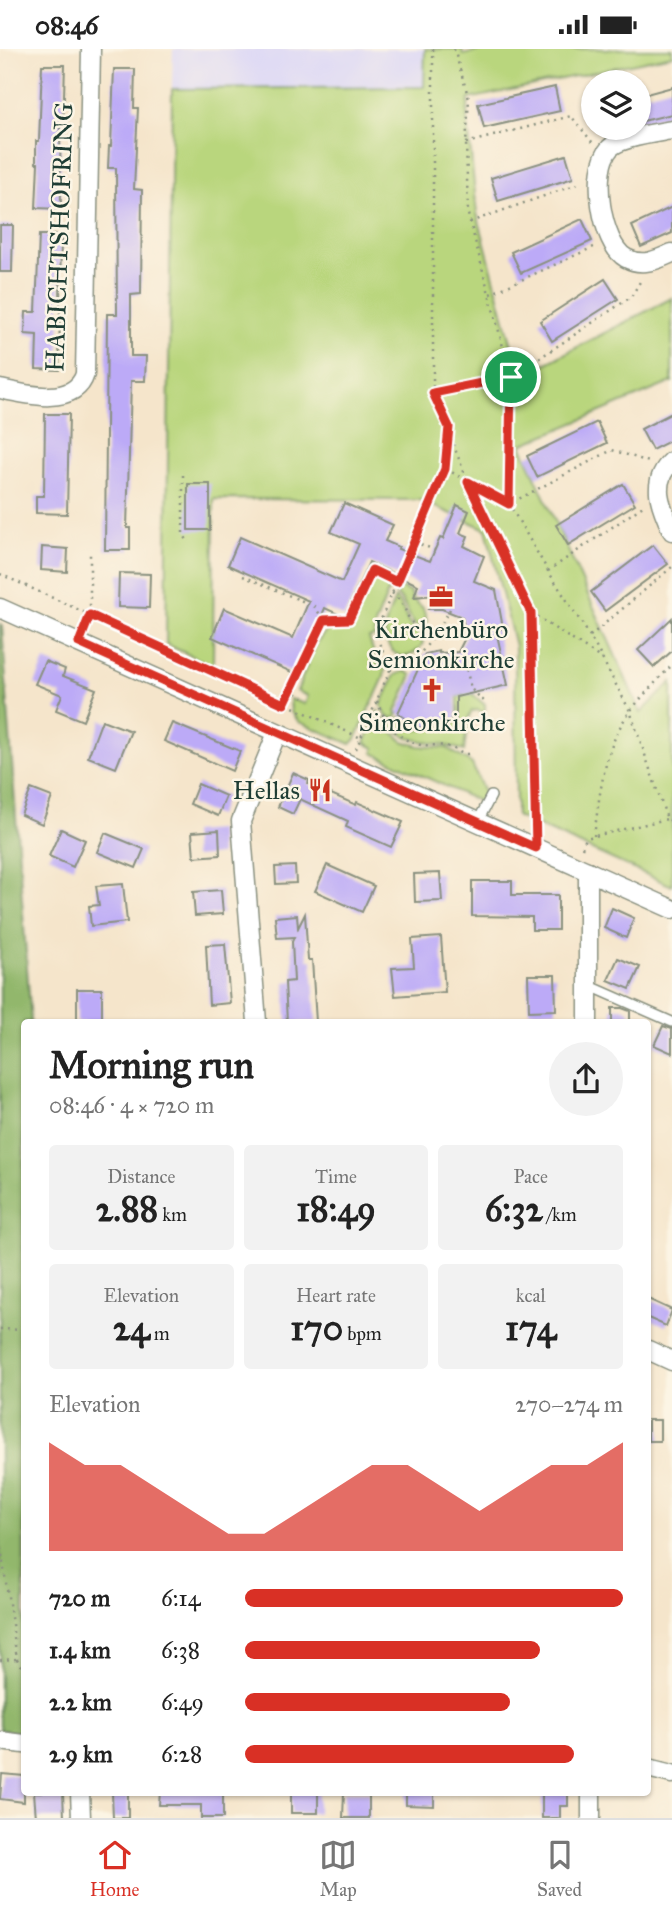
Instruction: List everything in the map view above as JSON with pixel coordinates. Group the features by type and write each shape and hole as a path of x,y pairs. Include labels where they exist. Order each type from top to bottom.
{"street":[{"name":"HABICHTSHOFRING","path":"0,389 42,395 63,394 78,387 85,374 90,49"},
{"path":"672,130 612,146 599,170 598,180 602,207 612,240 619,252 640,262 651,262 672,253"},
{"path":"668,464 659,480 659,499 672,531"},
{"path":"0,608 672,909"},
{"path":"257,1019 241,821 277,733"},
{"path":"588,871 588,1019"},
{"path":"651,1351 672,1361"},
{"path":"0,1741 21,1744"},
{"path":"651,1769 672,1774"},
{"path":"80,1796 81,1818"},
{"path":"591,1796 591,1818"}],"lane":[{"path":"478,821 491,796"},
{"path":"588,985 672,1022"}],"path":[{"path":"433,49 433,393 449,427 468,482 531,613 536,848"},
{"path":"454,49 469,99 466,143 470,222 511,377 509,504 590,636 630,711 667,819"},
{"path":"466,143 571,115 588,138 606,154"},
{"path":"470,222 598,180"},
{"path":"489,295 612,240"},
{"path":"433,393 511,377 631,297 651,262"},
{"path":"349,765 390,670 381,646 379,624 445,469 449,427"},
{"path":"509,504 612,450 668,464"},
{"path":"445,469 509,504"},
{"path":"183,475 183,533 188,542"},
{"path":"548,571 642,506 659,499"},
{"path":"415,541 435,550"},
{"path":"79,643 90,615 90,553"},
{"path":"590,636 672,567"},
{"path":"324,620 349,619 372,570 397,582"},
{"path":"0,574 360,739"},
{"path":"243,576 314,606 324,620"},
{"path":"392,593 401,600 411,624 418,629 437,633"},
{"path":"414,662 437,633 450,609"},
{"path":"531,613 602,659"},
{"path":"284,704 324,620"},
{"path":"390,670 425,661"},
{"path":"465,663 471,689 486,703"},
{"path":"594,836 601,783 610,751 630,711 672,665"},
{"path":"290,690 303,697"},
{"path":"377,701 393,730 405,738 419,745 448,746 463,754 469,754"},
{"path":"383,716 396,720 401,715"},
{"path":"586,838 667,819 672,821"},
{"path":"0,1329 21,1330"},
{"path":"0,1541 17,1659 21,1665"},
{"path":"0,1660 17,1659"}],"shaded area":[{"path":"173,49 425,49 424,88 172,89"}],"green space":[{"path":"425,49 462,49 463,55 487,49 672,49 672,55 603,70 581,70 581,75 469,99 467,116 477,213 520,377 672,298 672,382 521,445 641,713 672,682 672,886 516,816 515,646 486,529 420,500 214,499 213,666 166,644 172,89 424,87"},
{"path":"371,574 391,584 375,625 374,637 369,638 378,665 382,664 385,669 384,677 356,739 351,744 299,722 291,712 290,699 305,704 308,696 297,691 317,644 328,629 335,626 346,627"},
{"path":"400,587 411,593 412,598 423,608 427,621 423,626 417,627 396,594"},
{"path":"395,598 423,643 411,655 393,652 386,639 386,622"},
{"path":"0,624 31,1019 21,1019 21,1733 0,1730"},
{"path":"405,671 412,675 396,712 398,714 395,718 387,717 381,705 395,675"},
{"path":"463,690 470,692 485,705 485,713 472,711 468,719 464,751 405,736 386,720 396,721 401,717 418,730 458,722 458,696 463,696"},
{"path":"378,711 383,723 403,741 419,746 447,748 472,764 485,795 482,803 373,753 375,748 365,743"}],"building":[{"path":"42,65 65,65 63,126 60,126 61,209 36,208 36,141 39,141"},
{"path":"114,69 135,69 134,108 138,108 134,189 142,190 141,294 131,295 131,356 146,356 145,381 131,381 127,528 130,528 130,550 105,550 107,314 117,314 116,168 108,168"},
{"path":"555,87 560,111 484,128 478,104"},
{"path":"672,87 672,114 651,119 651,93"},
{"path":"566,155 573,178 498,201 491,178"},
{"path":"672,207 672,233 641,247 632,226"},
{"path":"582,219 592,241 521,273 511,252"},
{"path":"0,225 13,225 12,272 0,272"},
{"path":"39,235 61,235 59,370 36,369 37,335 25,334 26,312 36,312"},
{"path":"605,279 618,299 552,341 540,321"},
{"path":"672,413 672,440 652,450 641,429"},
{"path":"45,414 69,414 67,514 36,513 36,496 44,496"},
{"path":"597,422 607,443 537,477 527,456"},
{"path":"188,484 210,484 210,530 188,530"},
{"path":"623,484 635,504 568,545 556,525"},
{"path":"344,503 393,525 385,541 430,561 440,538 443,539 457,505 469,511 460,533 468,536 464,546 484,556 474,581 496,590 503,628 496,630 508,685 456,697 456,721 419,728 398,713 425,654 439,651 458,652 466,636 462,617 442,609 428,609 434,595 414,597 418,585 369,562 344,617 325,608 296,674 212,637 224,608 293,638 309,601 228,565 240,537 342,582 359,544 331,532"},
{"path":"653,545 668,564 605,611 591,592"},
{"path":"42,547 68,549 67,572 41,570"},
{"path":"119,573 150,574 149,608 118,607"},
{"path":"672,618 672,651 654,667 638,650"},
{"path":"45,661 65,669 63,676 96,689 83,721 56,710 62,695 35,684"},
{"path":"102,720 131,731 116,768 88,757"},
{"path":"172,723 240,751 232,771 164,741"},
{"path":"293,773 309,780 308,784 403,822 391,847 346,827 348,821 300,799 293,814 278,807"},
{"path":"198,784 226,796 218,816 190,804"},
{"path":"31,789 52,797 42,824 21,815"},
{"path":"61,829 85,840 73,867 49,856"},
{"path":"219,830 220,855 194,857 192,832"},
{"path":"105,833 144,849 136,868 97,852"},
{"path":"327,865 374,886 362,912 315,891"},
{"path":"295,866 296,883 276,884 275,867"},
{"path":"440,873 442,901 415,902 414,874"},
{"path":"472,881 512,881 512,895 558,895 558,930 532,930 532,917 472,916"},
{"path":"123,884 127,922 91,926 89,906 99,905 96,886"},
{"path":"221,890 223,914 195,916 193,892"},
{"path":"612,908 634,918 626,938 604,928"},
{"path":"305,914 308,960 312,960 316,1019 287,1019 285,982 294,981 294,937 277,938 275,917 297,915 298,928"},
{"path":"441,937 445,992 395,996 392,968 414,967 412,939"},
{"path":"225,944 230,1003 209,1005 206,945"},
{"path":"618,958 640,967 630,989 608,980"},
{"path":"528,975 555,975 556,1010 529,1011"},
{"path":"77,989 102,989 102,1019 77,1019"},
{"path":"612,1008 630,1011 630,1019 612,1019"},
{"path":"663,1026 672,1029 672,1053 654,1045"},
{"path":"651,1300 672,1310 666,1326 651,1319"},
{"path":"651,1420 660,1420 660,1441 651,1441"},
{"path":"2,1774 21,1776 21,1796 24,1796 24,1802 0,1799"},
{"path":"34,1796 63,1796 64,1818 36,1818"},
{"path":"112,1796 128,1796 128,1818 113,1818"},
{"path":"160,1796 223,1796 223,1818 201,1818 201,1805 159,1805"},
{"path":"291,1796 318,1796 318,1813 291,1813"},
{"path":"344,1796 369,1796 369,1818 343,1818"},
{"path":"406,1796 434,1796 434,1806 406,1805"},
{"path":"542,1796 568,1796 568,1806 560,1806 560,1818 542,1818"}],"place":[{"name":"Kirchenbüro Semionkirche","path":"441,597"},
{"name":"Simeonkirche","path":"432,690"},
{"name":"Hellas","path":"320,790"}],"route":[{"path":"511,377 509,504 468,482 531,613 536,848 79,643 90,615 284,704 324,620 349,619 372,570 397,582 445,469 449,427 433,393 511,377"}]}
